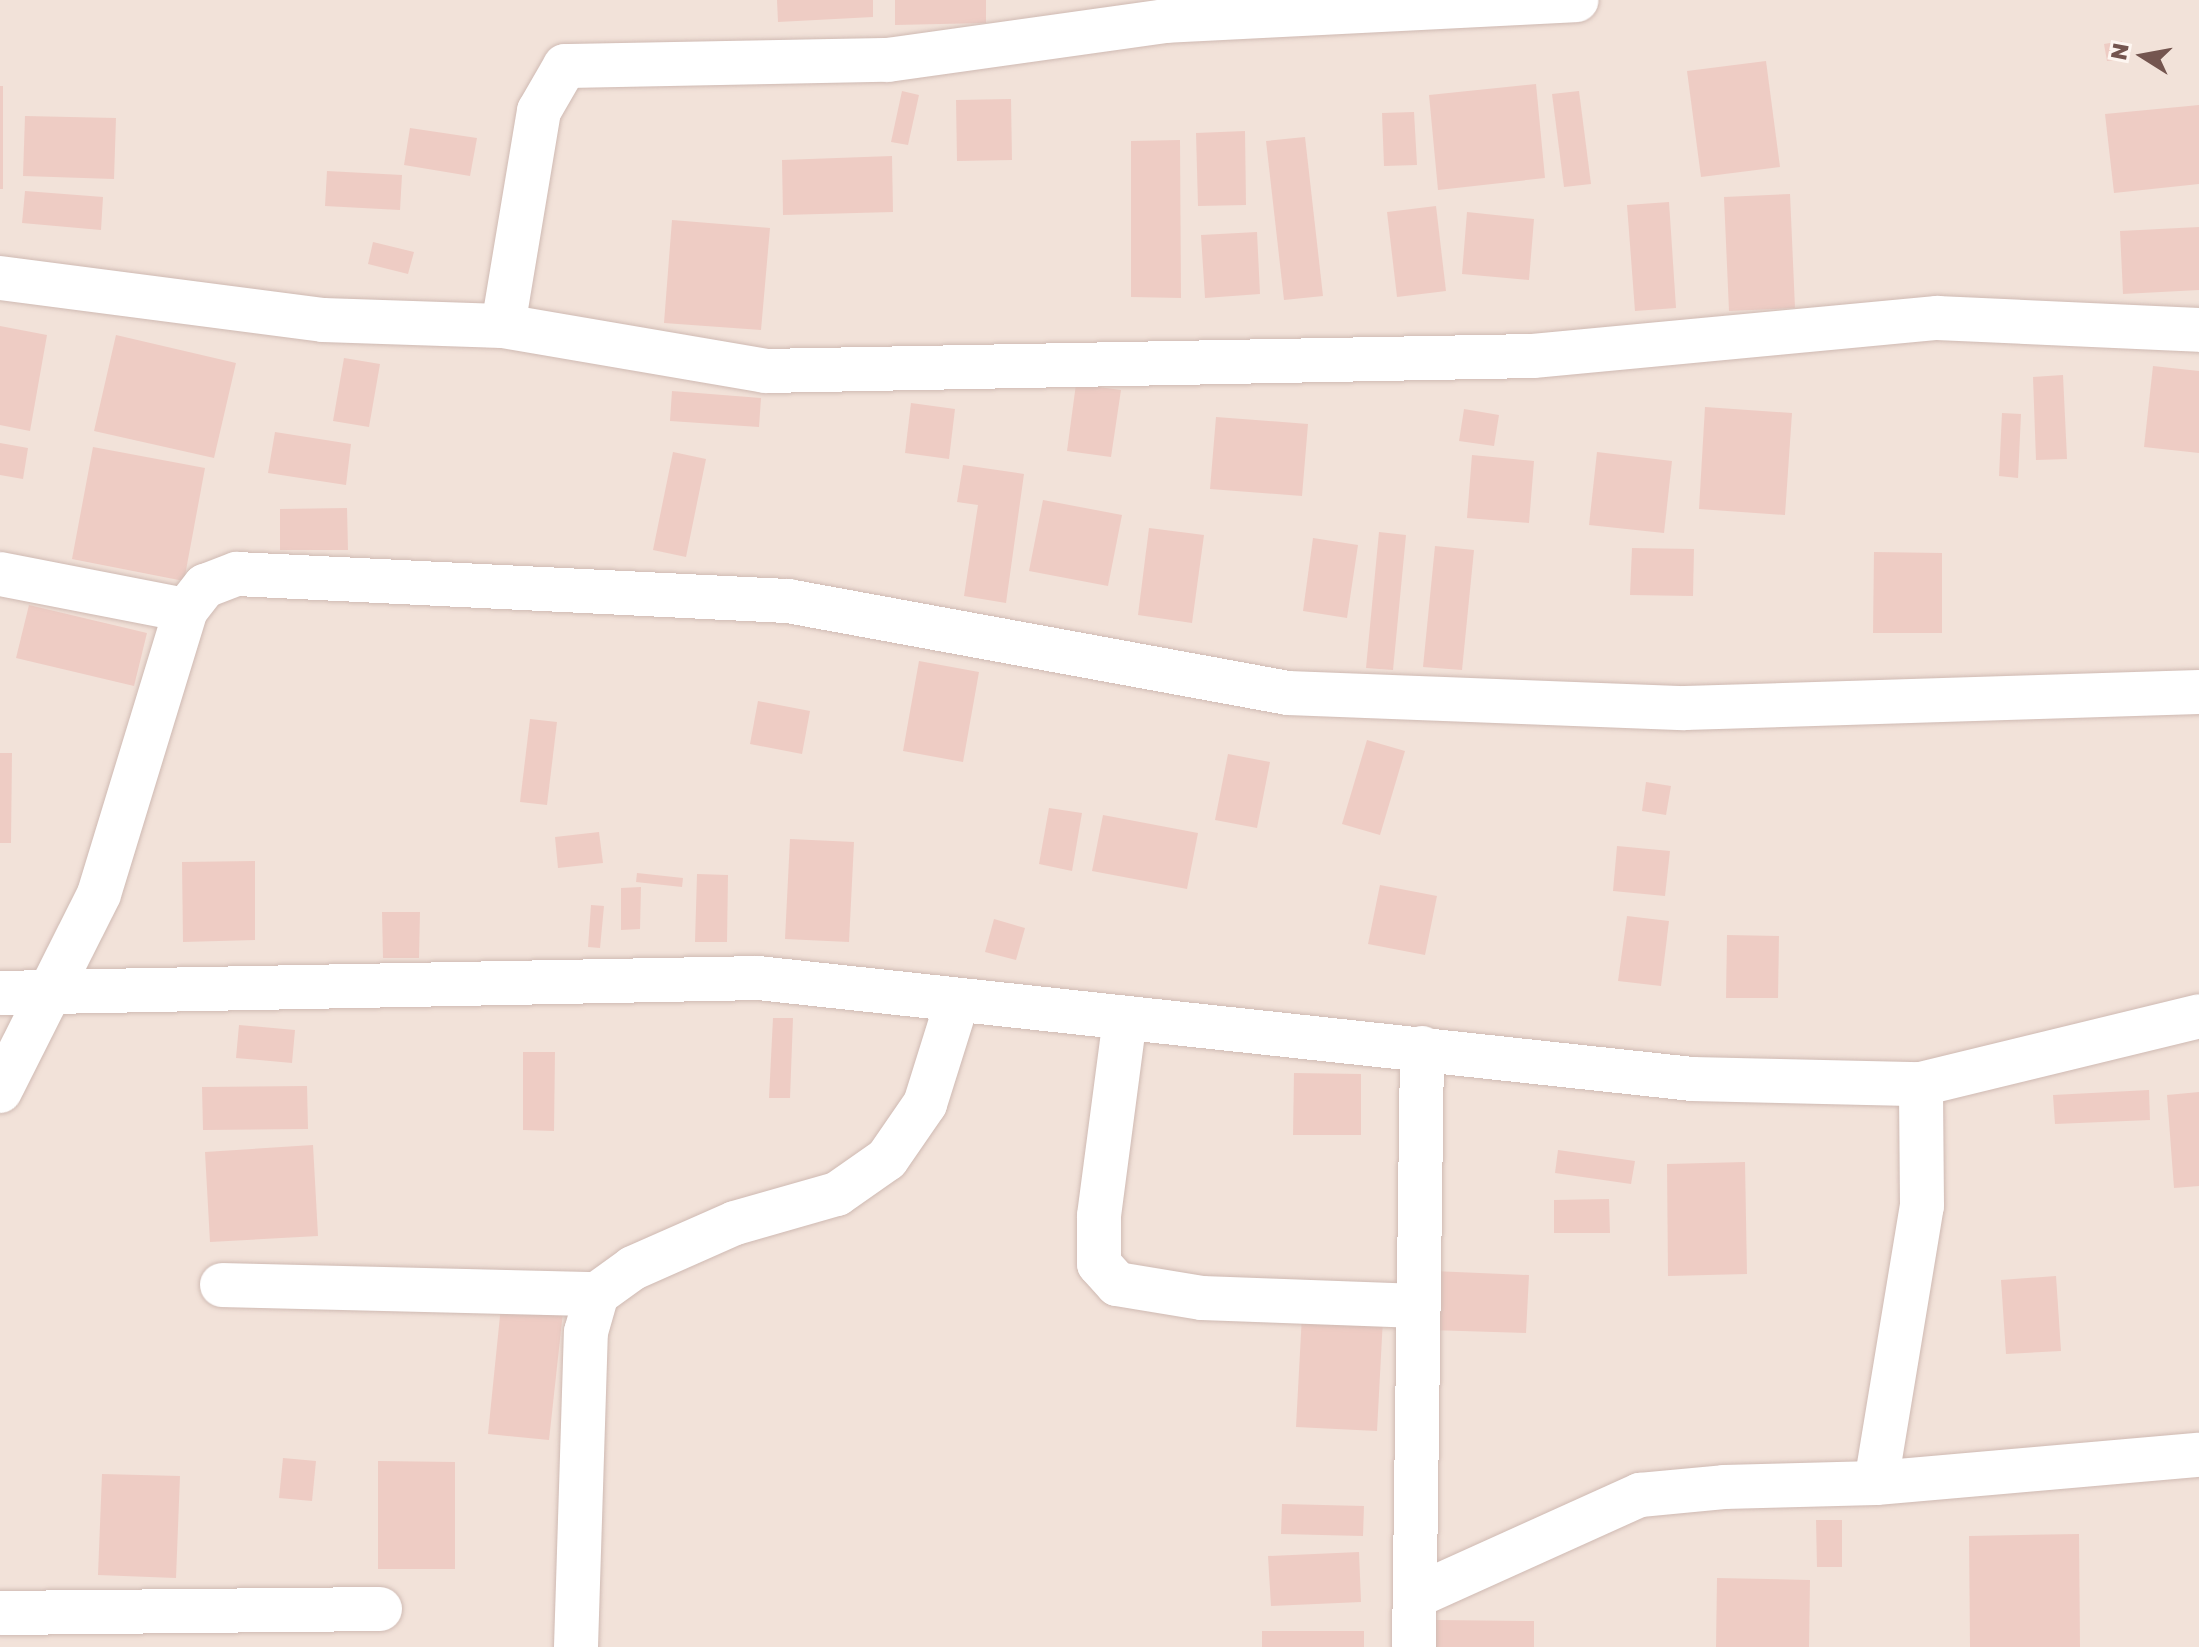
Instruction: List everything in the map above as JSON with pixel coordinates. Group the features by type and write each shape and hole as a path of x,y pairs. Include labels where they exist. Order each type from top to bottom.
{"street":[{"path":"503,326 539,111 565,66 888,60 1165,21 1576,0"},
{"path":"0,278 323,320 503,326 765,371 1533,356 1937,318 2199,330"},
{"path":"0,574 186,610"},
{"path":"0,1091 99,894 186,610 205,586 237,574 788,601 1288,693 1685,708 2199,692"},
{"path":"0,993 46,995 758,978 957,1002 1422,1048 1693,1079 1921,1084 2199,1016"},
{"path":"222,1285 597,1294 633,1268 735,1223 837,1194 887,1159 925,1104 957,1002"},
{"path":"1125,1018 1099,1216 1099,1264 1117,1284 1202,1298 1419,1306"},
{"path":"1414,1647 1422,1048"},
{"path":"1876,1483 1922,1206 1921,1084"},
{"path":"576,1647 586,1332 597,1294"},
{"path":"1416,1596 1640,1495 1724,1487 1876,1483 2199,1455"},
{"path":"0,1613 380,1609"}],"shaded area":[{"path":"0,0 2199,0 2199,1647 0,1647"}],"building":[{"path":"777,0 873,0 873,17 778,22"},
{"path":"895,0 986,0 986,23 895,25"},
{"path":"2122,41 2125,59 2107,61 2104,44"},
{"path":"1766,61 1780,167 1701,177 1687,71"},
{"path":"1536,84 1545,178 1438,190 1429,95"},
{"path":"0,86 3,86 3,189 0,189"},
{"path":"902,91 919,95 908,145 891,142"},
{"path":"1579,91 1591,184 1564,187 1552,94"},
{"path":"1011,99 1012,160 957,161 956,100"},
{"path":"2199,105 2199,184 2114,193 2105,114"},
{"path":"1414,112 1417,165 1384,166 1382,113"},
{"path":"25,116 116,118 114,179 23,176"},
{"path":"410,128 477,138 470,176 404,165"},
{"path":"1245,131 1246,205 1198,206 1196,133"},
{"path":"1305,137 1323,296 1284,300 1266,141"},
{"path":"1180,140 1181,298 1131,297 1131,141"},
{"path":"892,156 893,212 783,215 782,160"},
{"path":"327,171 402,175 400,210 325,206"},
{"path":"25,191 103,197 101,230 22,223"},
{"path":"1790,194 1795,308 1729,311 1724,197"},
{"path":"1669,202 1676,308 1635,311 1627,205"},
{"path":"1436,206 1446,291 1397,297 1387,212"},
{"path":"1467,212 1534,219 1529,280 1462,274"},
{"path":"672,220 770,228 761,330 664,323"},
{"path":"2199,227 2199,290 2123,294 2120,231"},
{"path":"1257,232 1260,294 1205,298 1201,235"},
{"path":"373,242 414,252 408,274 368,264"},
{"path":"0,326 47,335 30,431 0,425"},
{"path":"116,335 236,363 214,458 94,431"},
{"path":"344,358 380,364 369,427 333,421"},
{"path":"2153,366 2199,371 2199,453 2144,447"},
{"path":"2063,375 2067,459 2036,460 2033,377"},
{"path":"1076,384 1121,390 1111,457 1067,451"},
{"path":"672,391 761,398 759,427 670,421"},
{"path":"911,403 955,409 949,459 905,453"},
{"path":"1705,407 1792,413 1785,515 1699,509"},
{"path":"1464,409 1499,415 1494,446 1459,441"},
{"path":"2002,413 2021,414 2018,478 1999,476"},
{"path":"1216,417 1308,424 1302,496 1210,489"},
{"path":"275,432 351,444 346,485 268,473"},
{"path":"0,443 28,448 23,479 0,475"},
{"path":"93,447 205,468 184,581 72,559"},
{"path":"673,452 706,459 686,557 653,550"},
{"path":"1597,452 1672,461 1664,533 1589,525"},
{"path":"1472,455 1534,461 1529,523 1467,518"},
{"path":"963,465 1024,474 1006,603 964,596 978,505 957,502"},
{"path":"1043,500 1122,515 1108,586 1029,571"},
{"path":"347,508 348,550 280,550 280,509"},
{"path":"1149,528 1204,535 1192,623 1138,615"},
{"path":"1379,532 1406,535 1393,670 1366,668"},
{"path":"1313,538 1358,545 1347,618 1303,611"},
{"path":"1435,546 1474,550 1462,670 1423,667"},
{"path":"1632,548 1694,549 1693,596 1630,595"},
{"path":"1874,552 1942,553 1942,633 1873,633"},
{"path":"29,605 147,633 134,686 16,658"},
{"path":"919,661 979,672 963,762 903,751"},
{"path":"758,701 810,711 802,754 750,744"},
{"path":"530,719 557,722 547,805 520,802"},
{"path":"1367,740 1405,751 1380,835 1342,824"},
{"path":"0,753 12,753 11,843 0,843"},
{"path":"1228,754 1270,762 1257,828 1215,820"},
{"path":"1646,782 1671,786 1666,815 1642,811"},
{"path":"1049,808 1082,813 1072,871 1039,864"},
{"path":"1103,815 1198,833 1187,889 1092,871"},
{"path":"599,832 603,863 558,868 555,837"},
{"path":"790,839 854,842 849,942 785,939"},
{"path":"1617,846 1670,851 1665,896 1613,891"},
{"path":"255,861 255,940 183,942 182,862"},
{"path":"637,873 683,878 682,887 636,882"},
{"path":"697,874 728,875 727,942 695,942"},
{"path":"1380,885 1437,896 1425,955 1368,944"},
{"path":"641,887 640,929 621,930 621,888"},
{"path":"591,905 604,906 600,948 588,947"},
{"path":"382,912 420,912 419,958 383,958"},
{"path":"1627,916 1669,921 1661,986 1618,981"},
{"path":"994,919 1025,928 1016,960 985,952"},
{"path":"1727,935 1779,936 1778,998 1726,998"},
{"path":"773,1018 793,1018 790,1098 769,1098"},
{"path":"239,1025 295,1030 292,1063 236,1058"},
{"path":"523,1052 555,1052 554,1131 523,1130"},
{"path":"1294,1073 1361,1074 1361,1135 1293,1135"},
{"path":"307,1086 308,1129 203,1130 202,1087"},
{"path":"2149,1090 2150,1120 2055,1124 2053,1095"},
{"path":"2199,1092 2199,1186 2174,1188 2167,1095"},
{"path":"313,1145 318,1236 210,1242 205,1152"},
{"path":"1558,1150 1635,1161 1631,1184 1555,1173"},
{"path":"1745,1162 1747,1274 1668,1276 1667,1164"},
{"path":"1609,1199 1610,1233 1554,1233 1554,1200"},
{"path":"1433,1271 1529,1275 1526,1333 1430,1330"},
{"path":"2056,1276 2061,1351 2006,1354 2001,1280"},
{"path":"501,1306 563,1312 549,1440 488,1434"},
{"path":"1302,1315 1383,1318 1377,1431 1296,1427"},
{"path":"283,1458 316,1461 312,1501 279,1498"},
{"path":"378,1461 455,1462 455,1569 378,1569"},
{"path":"102,1474 180,1476 176,1578 98,1575"},
{"path":"1282,1504 1364,1506 1363,1536 1281,1534"},
{"path":"1816,1520 1842,1520 1842,1567 1817,1567"},
{"path":"2079,1534 2080,1647 1970,1647 1969,1536"},
{"path":"1359,1552 1361,1602 1271,1606 1268,1556"},
{"path":"1717,1578 1810,1580 1809,1647 1716,1647"},
{"path":"1436,1620 1534,1621 1534,1647 1435,1647"},
{"path":"1262,1631 1364,1631 1364,1647 1262,1647"}]}
